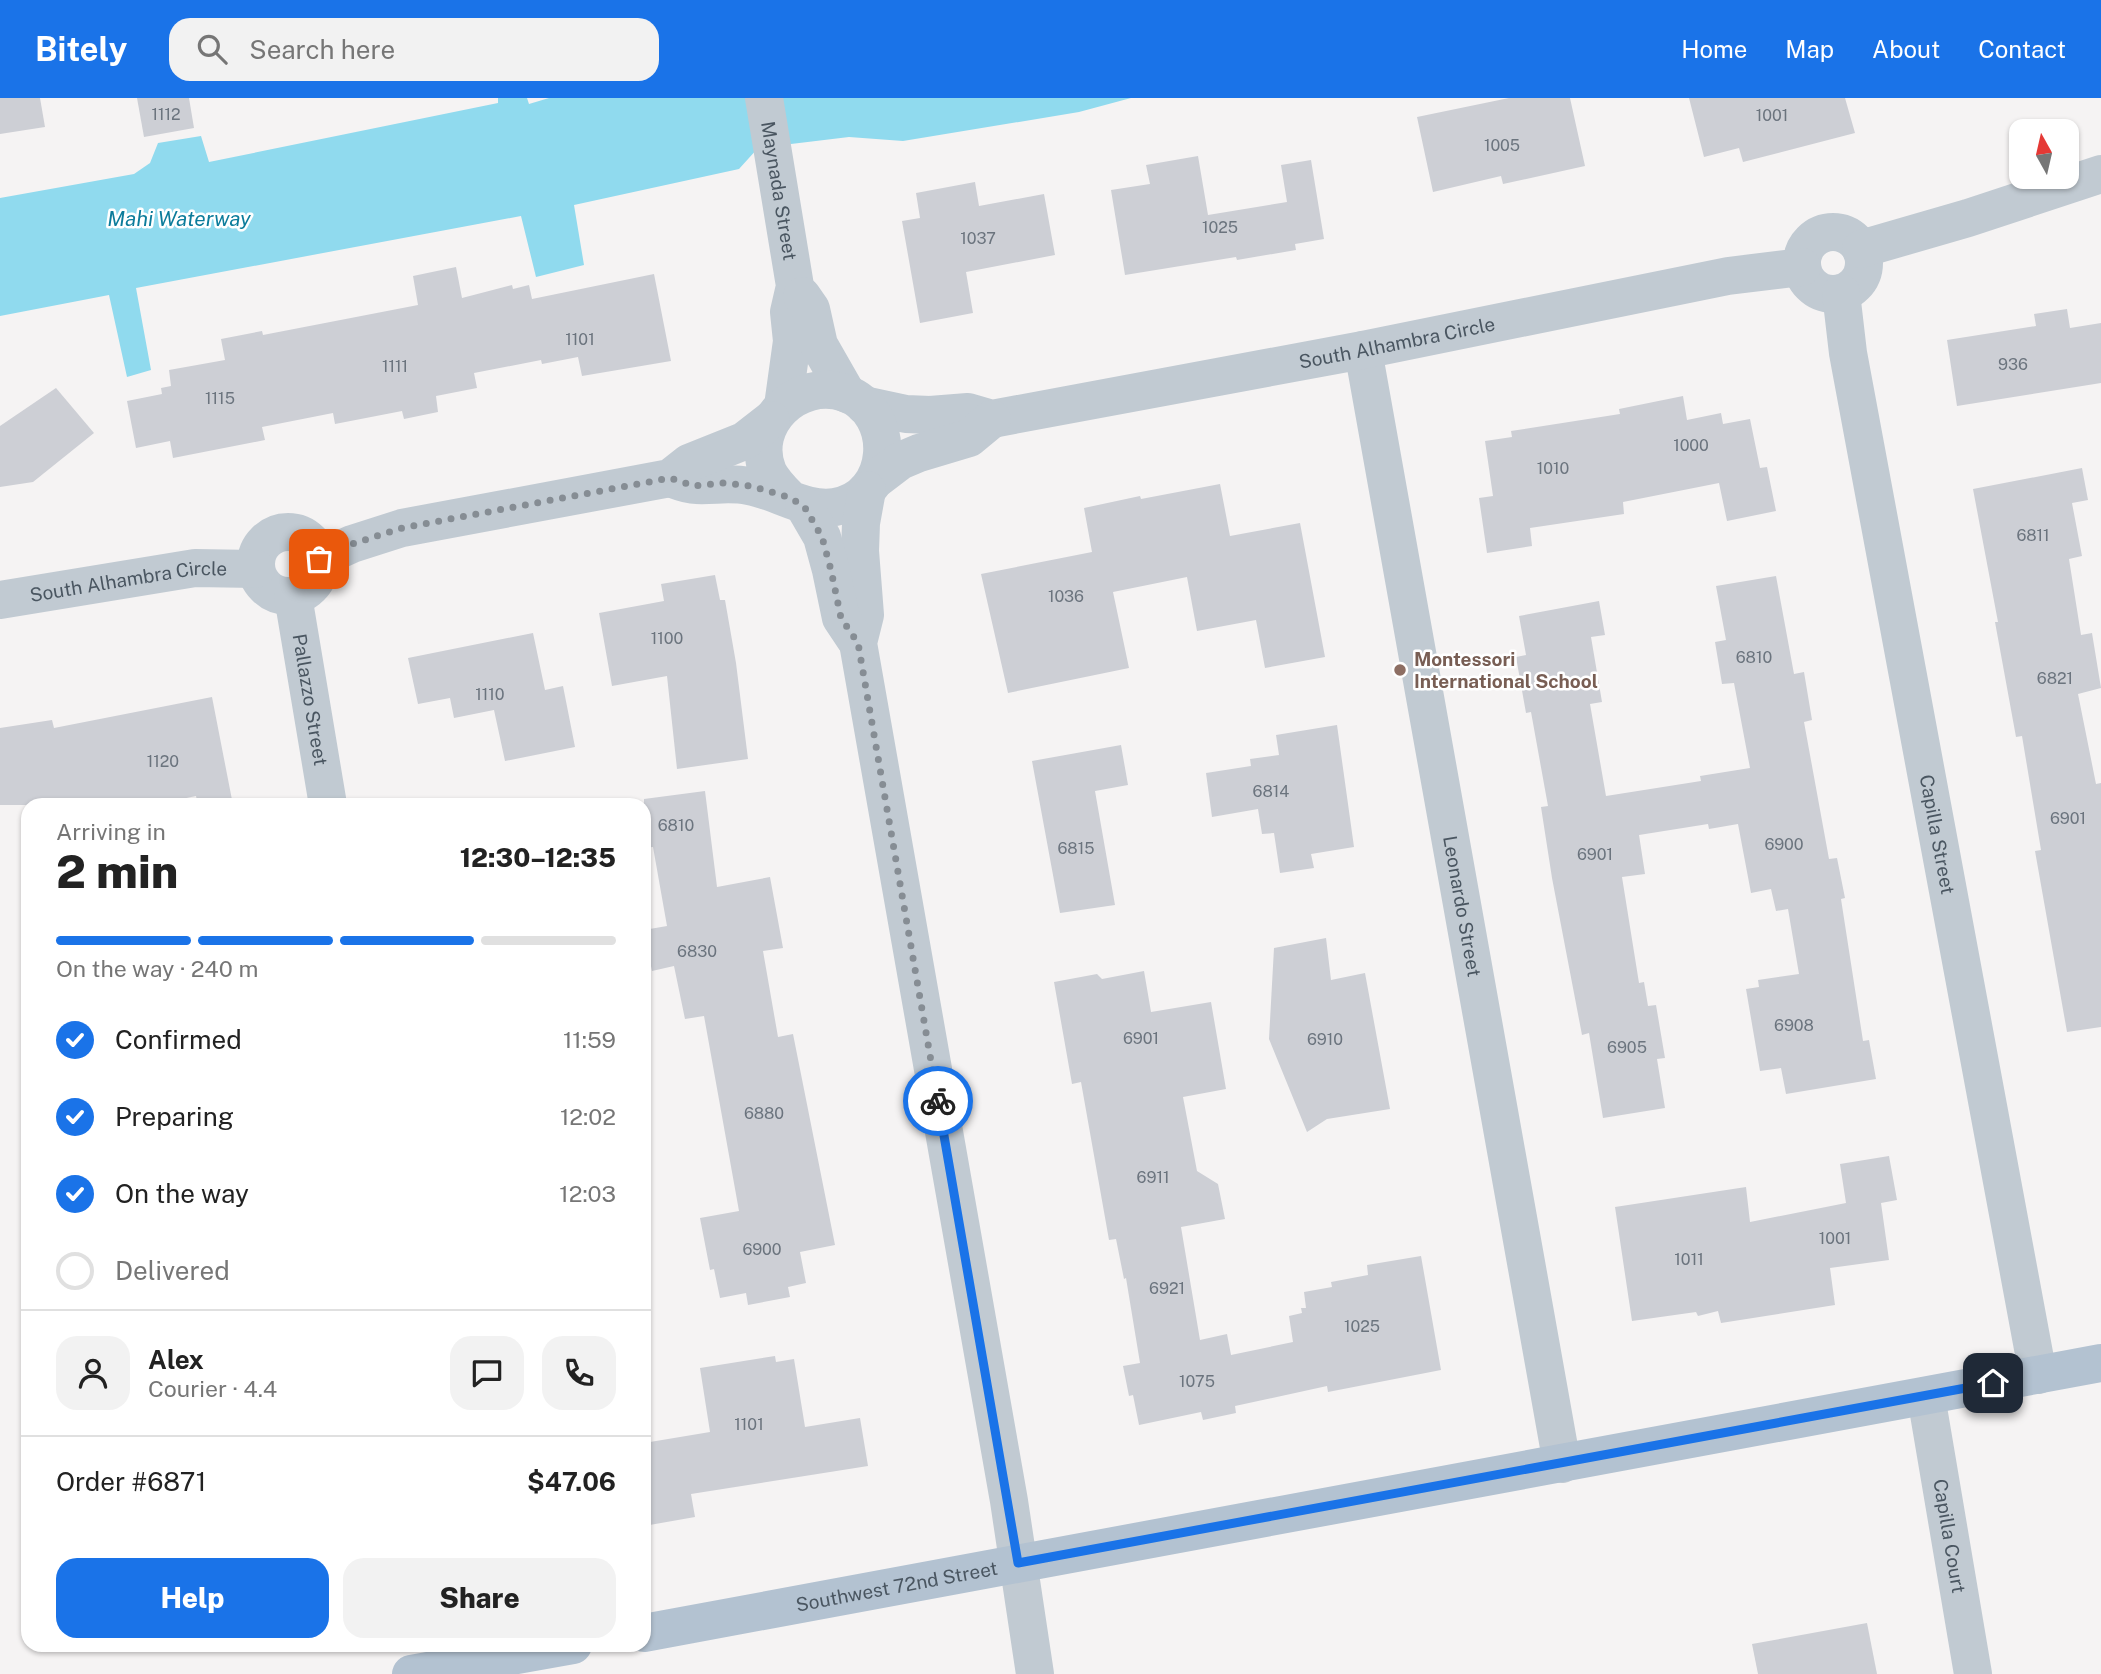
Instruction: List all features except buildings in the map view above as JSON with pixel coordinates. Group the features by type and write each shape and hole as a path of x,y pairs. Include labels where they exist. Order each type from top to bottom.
{"main road":[{"name":"Southwest 72nd Street","path":"651,1632 2101,1363"},
{"path":"411,1674 478,1653"}],"street":[{"name":"Maynada Street","path":"764,98 795,286 789,312 792,341 777,413"},
{"path":"1861,249 1968,218 2101,174"},
{"path":"1838,232 1848,235 1861,249 1864,258 1861,276 1841,293 1823,292 1805,276 1802,267 1805,249 1819,234 1838,232"},
{"name":"South Alhambra Circle","path":"856,400 906,414 968,412 992,419 1363,350 1728,276 1802,267"},
{"name":"Maynada Street","path":"795,286 811,309 819,345 856,400"},
{"name":"Capilla Street","path":"1841,293 1848,353 2038,1375"},
{"name":"Leonardo Street","path":"1363,350 1562,1464"},
{"path":"319,559 352,544 402,528 670,478 689,463 744,441 796,396 813,390 830,390 856,400 877,421 883,440 882,460 871,485 861,523 864,615 858,643 1035,1674"},
{"path":"777,413 765,436 767,470 775,485 796,501 822,537 841,618 858,643"},
{"name":"South Alhambra Circle","path":"871,485 900,461 969,438 992,419"},
{"path":"670,478 694,486 723,483 751,486 821,509 838,507 853,501 871,485"},
{"path":"282,533 302,535 316,549 319,559 320,567 314,583 293,596 273,593 259,579 256,569 259,549 273,535 282,533"},
{"name":"South Alhambra Circle","path":"0,600 195,568 256,569"},
{"name":"Pallazzo Street","path":"293,596 327,798"},
{"name":"Capilla Court","path":"1926,1396 1973,1674"}],"water":[{"name":"Mahi Waterway","path":"498,98 527,98 529,104 549,98 1131,98 1079,112 903,141 849,137 758,148 739,169 574,205 584,265 536,277 521,216 136,288 151,370 127,377 109,295 0,316 0,198 134,174 150,163 158,143 201,136 209,162 498,103"}],"way so far":[{"path":"319,559 367,538 402,528 670,478 694,486 723,483 751,486 788,497 804,506 822,537 841,618 858,643 938,1101"}],"place":[{"name":"Montessori International School","path":"1400,670"}],"route":[{"path":"938,1101 1018,1563 1993,1383"}]}
